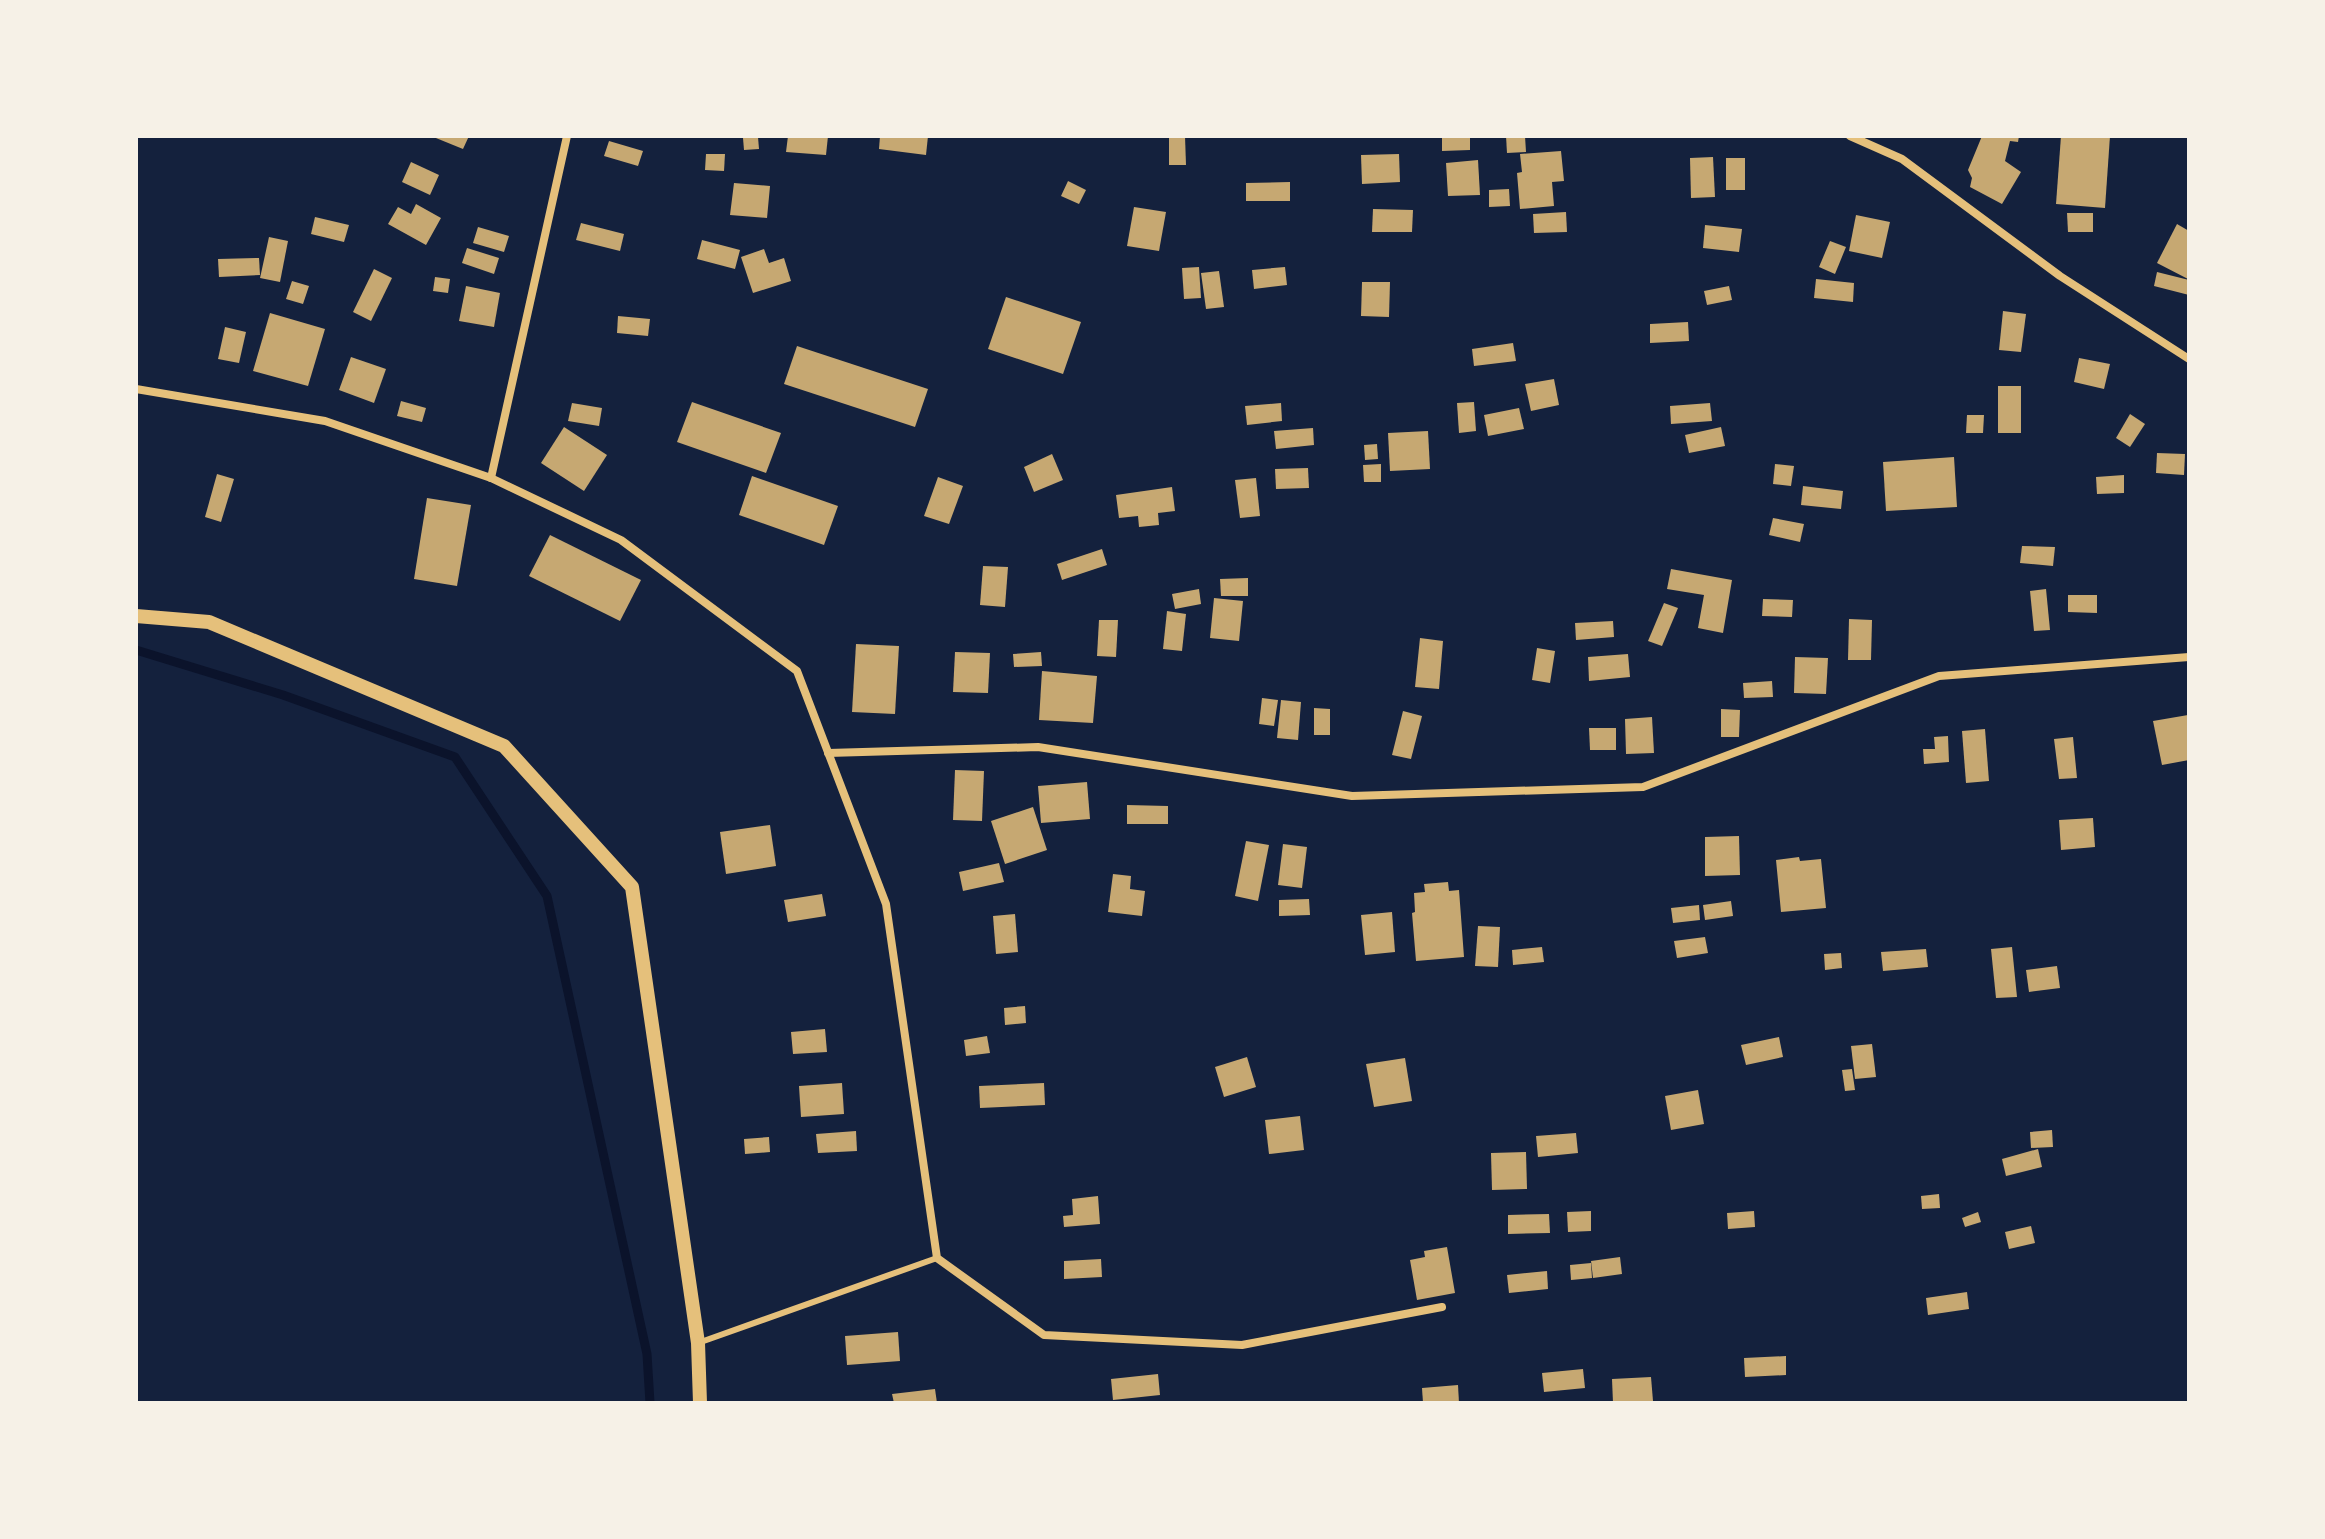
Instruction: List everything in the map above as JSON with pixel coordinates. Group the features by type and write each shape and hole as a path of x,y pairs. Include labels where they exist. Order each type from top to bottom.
{"street":[{"path":"491,478 567,136"},
{"path":"1850,136 1902,159 2060,276 2189,359"},
{"path":"136,389 325,421 491,478 621,540 797,671 886,904 937,1258 1044,1335 1242,1345 1442,1307"},
{"path":"136,616 209,622 504,746 632,887 698,1343 700,1403"},
{"path":"828,753 1038,747 1352,796 1643,787 1939,676 2189,657"}],"lane":[{"path":"698,1343 937,1258"}],"building":[{"path":"431,136 469,136 463,149"},
{"path":"788,136 828,136 826,155 786,152"},
{"path":"880,136 928,136 926,155 879,149"},
{"path":"1169,136 1185,136 1186,165 1169,165"},
{"path":"1442,136 1470,136 1470,150 1442,151"},
{"path":"1506,136 1525,136 1526,152 1507,153"},
{"path":"1982,136 2019,136 2018,142 2010,141 2005,161 2021,172 2002,204 1970,187 1972,178 1968,170"},
{"path":"2061,136 2110,136 2105,208 2056,204"},
{"path":"758,137 759,149 744,150 743,138"},
{"path":"609,141 643,151 638,166 604,156"},
{"path":"1561,151 1564,181 1552,182 1554,206 1520,209 1517,173 1522,172 1520,154"},
{"path":"706,154 725,154 724,171 705,170"},
{"path":"1399,154 1400,182 1362,184 1361,155"},
{"path":"1713,157 1715,197 1691,198 1690,158"},
{"path":"1726,158 1745,158 1745,190 1726,190"},
{"path":"1478,160 1480,195 1448,196 1446,163"},
{"path":"411,162 439,175 430,195 402,182"},
{"path":"1068,181 1086,190 1079,204 1061,196"},
{"path":"1290,182 1290,201 1246,201 1246,183"},
{"path":"734,183 770,186 767,218 730,215"},
{"path":"1509,189 1510,206 1489,207 1489,190"},
{"path":"416,204 441,218 426,245 388,224 398,207 411,214"},
{"path":"1134,207 1166,212 1159,251 1127,246"},
{"path":"1373,209 1413,210 1412,232 1372,232"},
{"path":"1566,212 1567,232 1534,233 1533,214"},
{"path":"2067,213 2093,213 2093,232 2068,232"},
{"path":"1856,215 1890,222 1882,258 1849,251"},
{"path":"315,217 349,225 344,242 311,234"},
{"path":"581,223 624,234 620,251 576,240"},
{"path":"2177,224 2189,231 2188,279 2157,263"},
{"path":"1705,225 1742,229 1739,252 1703,248"},
{"path":"478,227 509,236 504,252 473,243"},
{"path":"269,237 288,241 280,282 260,278"},
{"path":"702,240 740,250 735,269 697,259"},
{"path":"1830,241 1846,247 1835,274 1819,267"},
{"path":"467,248 499,258 494,274 462,263"},
{"path":"764,249 769,263 784,258 791,281 753,293 741,257"},
{"path":"259,258 260,275 219,277 218,259"},
{"path":"1199,267 1201,298 1184,299 1182,268"},
{"path":"1285,267 1287,285 1254,289 1252,270"},
{"path":"374,269 392,278 371,321 353,312"},
{"path":"1219,271 1224,307 1206,309 1201,273"},
{"path":"2157,272 2189,280 2189,295 2154,286"},
{"path":"435,277 450,279 448,293 433,291"},
{"path":"1816,279 1854,283 1853,302 1814,298"},
{"path":"292,281 309,286 303,304 286,299"},
{"path":"1362,282 1390,282 1389,317 1361,316"},
{"path":"466,286 500,293 494,327 459,321"},
{"path":"1729,286 1732,300 1707,305 1704,291"},
{"path":"1006,297 1081,322 1063,374 988,349"},
{"path":"2003,311 2026,314 2021,352 1999,350"},
{"path":"270,313 325,329 308,386 253,371"},
{"path":"618,316 650,319 648,336 617,333"},
{"path":"1688,322 1689,341 1650,343 1650,324"},
{"path":"225,327 246,332 239,363 218,359"},
{"path":"1513,343 1516,361 1474,366 1472,349"},
{"path":"797,346 928,389 915,427 784,384"},
{"path":"351,357 386,369 374,403 339,390"},
{"path":"2079,358 2110,364 2104,389 2074,382"},
{"path":"1554,379 1559,405 1531,411 1525,384"},
{"path":"1998,386 2021,386 2021,433 1998,433"},
{"path":"401,401 426,408 422,422 397,416"},
{"path":"692,402 781,433 766,473 677,442"},
{"path":"1474,402 1476,431 1459,433 1457,403"},
{"path":"572,403 602,408 599,426 568,421"},
{"path":"1281,403 1282,421 1247,425 1245,406"},
{"path":"1710,403 1712,421 1671,424 1670,406"},
{"path":"1519,408 1524,429 1488,436 1484,415"},
{"path":"2130,414 2145,424 2130,447 2116,438"},
{"path":"1967,415 1984,415 1983,433 1966,433"},
{"path":"564,427 607,455 584,491 541,463"},
{"path":"1721,427 1725,446 1689,453 1685,435"},
{"path":"1313,428 1314,445 1276,449 1274,431"},
{"path":"1428,431 1430,469 1390,471 1388,433"},
{"path":"1377,444 1378,459 1365,460 1364,445"},
{"path":"2157,453 2185,454 2184,475 2156,473"},
{"path":"1052,454 1063,480 1034,492 1024,467"},
{"path":"1954,457 1957,507 1886,511 1883,462"},
{"path":"1381,464 1381,482 1364,482 1363,465"},
{"path":"1775,464 1794,466 1791,486 1773,484"},
{"path":"1308,468 1309,488 1276,489 1275,469"},
{"path":"217,474 234,479 221,522 205,517"},
{"path":"2124,475 2124,493 2097,494 2096,477"},
{"path":"752,476 838,506 824,545 739,515"},
{"path":"938,477 963,486 949,524 924,516"},
{"path":"1256,478 1260,516 1240,518 1235,480"},
{"path":"1803,486 1843,491 1841,509 1801,505"},
{"path":"1172,487 1175,511 1158,513 1159,525 1139,527 1138,516 1119,518 1116,495"},
{"path":"427,498 471,505 457,586 414,579"},
{"path":"1773,518 1804,524 1800,542 1769,535"},
{"path":"550,535 641,580 620,621 529,576"},
{"path":"2022,546 2055,547 2053,566 2020,563"},
{"path":"1102,549 1107,565 1062,580 1057,564"},
{"path":"983,566 1008,567 1005,607 980,605"},
{"path":"1671,569 1732,580 1723,633 1698,628 1704,595 1667,589"},
{"path":"1248,578 1248,596 1221,596 1220,579"},
{"path":"1199,589 1201,604 1175,609 1172,594"},
{"path":"2046,589 2050,630 2034,631 2030,591"},
{"path":"2068,595 2097,595 2097,613 2068,612"},
{"path":"1214,598 1243,601 1239,641 1210,638"},
{"path":"1763,599 1793,600 1792,617 1762,616"},
{"path":"1664,603 1678,608 1662,646 1648,641"},
{"path":"1167,611 1186,614 1182,651 1163,649"},
{"path":"1849,619 1872,620 1871,660 1848,660"},
{"path":"1099,620 1118,620 1116,657 1097,656"},
{"path":"1613,621 1614,637 1576,640 1575,623"},
{"path":"1420,638 1443,641 1439,689 1415,687"},
{"path":"856,644 899,646 895,714 852,712"},
{"path":"1537,648 1555,651 1550,683 1532,680"},
{"path":"955,652 990,653 988,693 953,692"},
{"path":"1041,652 1042,666 1014,667 1013,654"},
{"path":"1628,654 1630,677 1589,681 1588,657"},
{"path":"1795,657 1828,658 1826,694 1794,693"},
{"path":"1042,671 1097,676 1093,723 1039,720"},
{"path":"1772,681 1773,697 1744,698 1743,683"},
{"path":"1262,698 1278,700 1274,726 1259,724"},
{"path":"1281,700 1301,702 1298,740 1277,738"},
{"path":"1314,708 1330,709 1330,735 1314,735"},
{"path":"1721,709 1740,710 1739,737 1721,737"},
{"path":"1403,711 1422,716 1411,759 1392,755"},
{"path":"2188,715 2189,760 2162,765 2153,721"},
{"path":"1652,717 1654,753 1626,754 1625,719"},
{"path":"1589,728 1616,728 1616,750 1590,750"},
{"path":"1985,729 1989,781 1966,783 1962,731"},
{"path":"1948,736 1949,762 1924,764 1923,749 1935,749 1934,737"},
{"path":"2073,737 2077,778 2059,779 2054,739"},
{"path":"955,770 984,771 982,821 953,820"},
{"path":"1087,782 1090,819 1041,823 1038,786"},
{"path":"1127,805 1168,806 1168,824 1127,824"},
{"path":"1033,807 1047,850 1005,864 991,821"},
{"path":"2093,818 2095,847 2061,850 2059,820"},
{"path":"770,825 776,866 726,874 720,832"},
{"path":"1739,836 1740,875 1705,876 1705,837"},
{"path":"1246,841 1269,845 1258,901 1235,896"},
{"path":"1283,844 1307,847 1302,888 1278,885"},
{"path":"1799,857 1800,861 1821,859 1826,908 1781,912 1776,860"},
{"path":"999,863 1004,882 963,891 959,872"},
{"path":"1113,874 1131,876 1130,889 1145,891 1142,916 1108,912"},
{"path":"1448,882 1449,891 1459,890 1464,957 1416,961 1412,913 1415,912 1414,893 1425,892 1424,884"},
{"path":"822,894 826,916 788,922 784,900"},
{"path":"1309,899 1310,915 1279,916 1279,900"},
{"path":"1731,901 1733,916 1705,920 1703,905"},
{"path":"1699,905 1700,920 1673,923 1671,908"},
{"path":"1392,912 1395,952 1365,955 1361,915"},
{"path":"1015,914 1018,952 996,954 993,916"},
{"path":"1478,926 1500,927 1498,967 1475,966"},
{"path":"1705,937 1708,953 1677,958 1674,941"},
{"path":"1542,947 1544,962 1513,965 1512,950"},
{"path":"2012,947 2017,997 1996,998 1991,949"},
{"path":"1926,949 1928,967 1883,971 1881,952"},
{"path":"1841,953 1842,968 1825,970 1824,954"},
{"path":"2057,966 2060,988 2029,992 2026,970"},
{"path":"1025,1006 1026,1023 1005,1025 1004,1008"},
{"path":"825,1029 827,1052 793,1054 791,1032"},
{"path":"987,1036 990,1053 966,1056 964,1040"},
{"path":"1779,1037 1783,1057 1746,1065 1741,1045"},
{"path":"1872,1044 1876,1077 1855,1079 1851,1046"},
{"path":"1247,1057 1256,1087 1224,1097 1215,1067"},
{"path":"1405,1058 1412,1101 1374,1107 1366,1064"},
{"path":"1852,1069 1855,1090 1845,1091 1842,1070"},
{"path":"842,1083 844,1114 801,1117 799,1086"},
{"path":"1044,1083 1045,1105 980,1108 979,1086"},
{"path":"1698,1090 1704,1124 1671,1130 1665,1096"},
{"path":"1300,1116 1304,1150 1269,1154 1265,1120"},
{"path":"2052,1130 2053,1147 2031,1148 2030,1132"},
{"path":"856,1131 857,1151 818,1153 816,1134"},
{"path":"1576,1133 1578,1153 1538,1157 1536,1136"},
{"path":"769,1137 770,1152 745,1154 744,1139"},
{"path":"2038,1149 2042,1167 2006,1176 2002,1159"},
{"path":"1526,1152 1527,1189 1492,1190 1491,1153"},
{"path":"1939,1194 1940,1208 1922,1209 1921,1196"},
{"path":"1098,1196 1100,1224 1064,1227 1063,1216 1073,1215 1072,1199"},
{"path":"1591,1211 1591,1231 1568,1232 1567,1212"},
{"path":"1754,1211 1755,1227 1728,1229 1727,1213"},
{"path":"1978,1212 1981,1222 1965,1227 1962,1218"},
{"path":"1549,1214 1550,1233 1508,1234 1508,1215"},
{"path":"2031,1226 2035,1243 2009,1249 2005,1232"},
{"path":"1447,1247 1455,1293 1417,1300 1410,1260 1425,1257 1424,1251"},
{"path":"1620,1257 1622,1274 1593,1278 1591,1261"},
{"path":"1101,1259 1102,1277 1064,1279 1064,1261"},
{"path":"1591,1263 1592,1278 1571,1280 1570,1265"},
{"path":"1547,1271 1548,1289 1509,1293 1507,1275"},
{"path":"1967,1292 1969,1309 1928,1315 1926,1298"},
{"path":"898,1332 900,1361 847,1365 845,1336"},
{"path":"1786,1356 1786,1375 1745,1377 1744,1358"},
{"path":"1583,1369 1585,1388 1544,1392 1542,1373"},
{"path":"1158,1374 1160,1395 1113,1400 1111,1379"},
{"path":"1651,1377 1653,1401 1613,1403 1612,1379"},
{"path":"1458,1385 1459,1403 1423,1403 1422,1388"},
{"path":"935,1389 937,1403 894,1403 892,1394"}],"waterway":[{"path":"136,650 283,695 455,757 547,896 647,1354 650,1403"}]}
